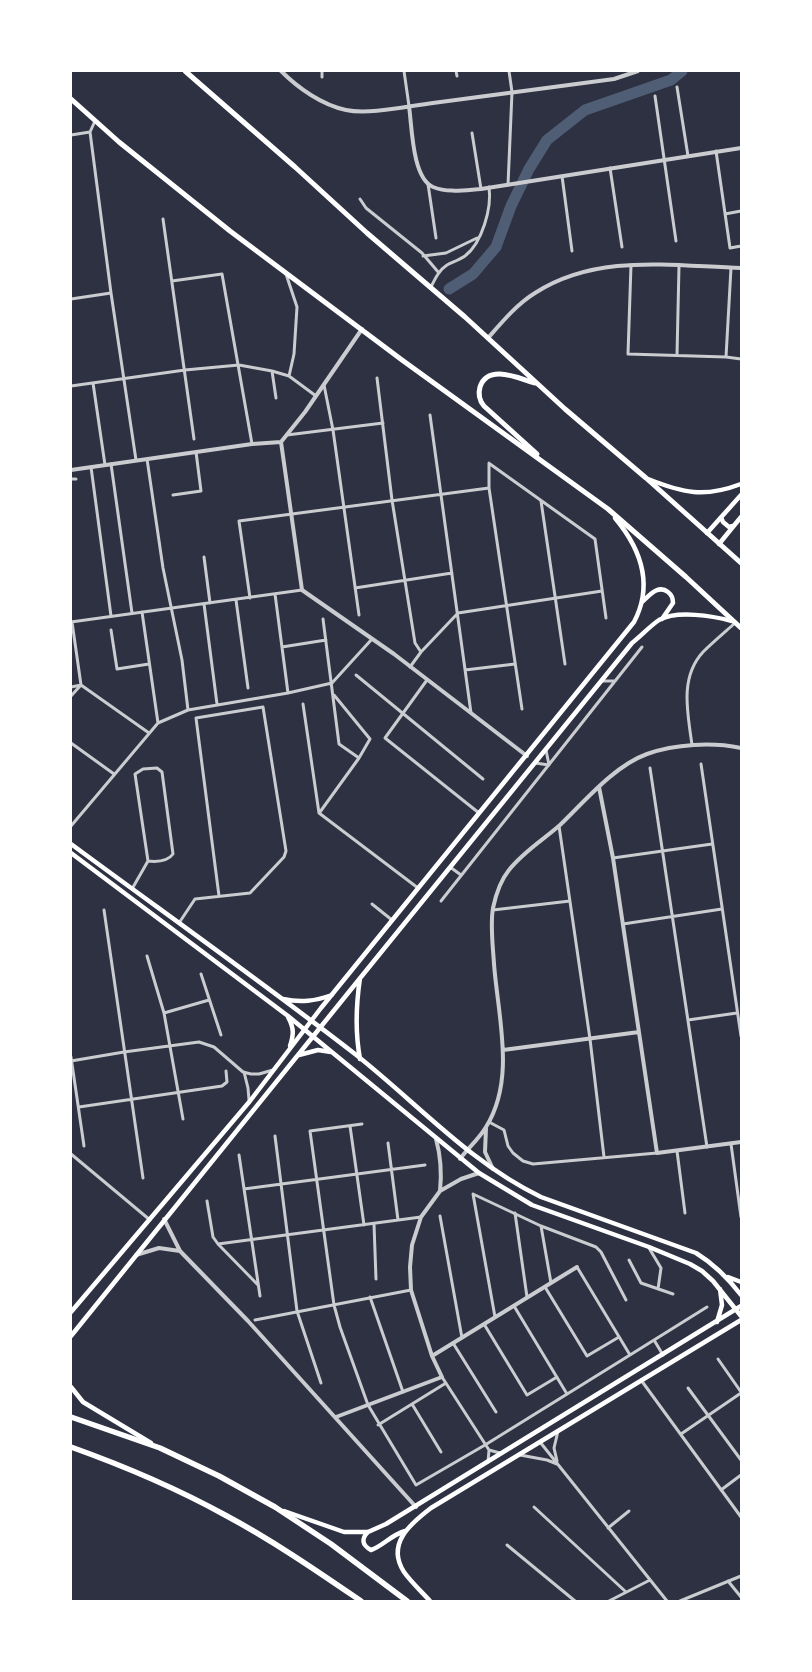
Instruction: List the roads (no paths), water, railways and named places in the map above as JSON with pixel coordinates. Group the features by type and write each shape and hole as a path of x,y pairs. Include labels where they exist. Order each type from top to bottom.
{"highway":[{"path":"71,1417 160,1448 219,1476 275,1507 331,1544 408,1601"},
{"path":"71,1446 173,1488 226,1515 295,1557 361,1601"}],"main road":[{"path":"185,71 741,563"},
{"path":"71,99 222,226 608,509 741,628"},
{"path":"538,384 503,374 494,374 482,382 480,399 484,406 557,472"},
{"path":"646,478 692,493 724,490 741,484"},
{"path":"707,533 741,495"},
{"path":"71,1312 250,1101 311,1021 634,622 640,612 642,602 642,568 630,536 608,509"},
{"path":"721,517 728,527 733,526"},
{"path":"719,544 741,517"},
{"path":"71,1336 632,643 662,619 673,603 673,598 669,592 663,589 656,590 642,602"},
{"path":"662,619 694,615 714,616 734,622"},
{"path":"71,844 311,1021 360,1059 467,1150 493,1169 541,1197 696,1253 727,1277 741,1294"},
{"path":"71,853 288,1016 479,1173 532,1205 649,1247 690,1264 702,1271 720,1288 741,1316"},
{"path":"111,882 115,876"},
{"path":"360,1059 357,1008 361,977"},
{"path":"280,998 304,1002 318,1000 333,994"},
{"path":"324,1005 327,1010 333,1012"},
{"path":"288,1016 294,1035 288,1051"},
{"path":"298,1056 318,1050 333,1052"},
{"path":"727,1277 741,1282"},
{"path":"717,1322 722,1305 720,1288"},
{"path":"405,1531 397,1533 377,1548 370,1550 363,1543 363,1537 368,1532 416,1507 741,1306"},
{"path":"430,1601 404,1573 400,1564 400,1541 405,1531 414,1521 431,1508 741,1320"},
{"path":"71,1387 82,1402 160,1448"},
{"path":"534,1434 540,1442"},
{"path":"275,1507 344,1532 368,1532"}],"street":[{"path":"281,71 288,79 308,93 329,104 345,110 358,111 614,79 638,71"},
{"path":"322,71 322,77"},
{"path":"404,71 419,171 428,183 441,189 481,189 741,148"},
{"path":"456,71 457,76"},
{"path":"508,185 512,92 509,71"},
{"path":"677,87 688,156"},
{"path":"654,96 676,241"},
{"path":"95,121 90,132 111,293 136,460"},
{"path":"71,135 90,132"},
{"path":"472,133 481,189"},
{"path":"716,152 730,248 741,246"},
{"path":"610,168 622,247"},
{"path":"562,176 572,252"},
{"path":"428,183 436,238"},
{"path":"431,287 438,273 447,265 468,253 475,246 488,212 489,187"},
{"path":"360,200 366,208 424,256 438,273"},
{"path":"725,214 741,211"},
{"path":"163,219 194,439"},
{"path":"424,256 446,253 478,238"},
{"path":"631,264 628,354 741,359"},
{"path":"488,338 515,308 534,293 584,271 631,264 741,268"},
{"path":"677,355 680,266"},
{"path":"726,357 731,268"},
{"path":"284,271 297,307 294,354 289,376"},
{"path":"172,281 222,274 252,444"},
{"path":"71,299 111,293"},
{"path":"71,470 252,444 281,442 324,385 362,329"},
{"path":"71,386 185,370 239,365 289,376 316,396"},
{"path":"272,371 276,398"},
{"path":"377,378 392,500 405,581 415,643 421,652"},
{"path":"93,383 105,465"},
{"path":"324,385 333,430 359,615"},
{"path":"430,414 471,713"},
{"path":"287,435 383,423"},
{"path":"281,442 302,590"},
{"path":"174,495 201,491 196,452"},
{"path":"148,459 158,534 182,660 188,710"},
{"path":"522,708 489,488 489,463 594,539 606,618"},
{"path":"111,464 132,613"},
{"path":"91,467 110,616"},
{"path":"250,598 239,520 489,488"},
{"path":"541,501 565,664"},
{"path":"204,557 210,603"},
{"path":"355,588 452,573"},
{"path":"81,685 72,622 302,590 410,666 526,756"},
{"path":"410,666 458,613 602,592"},
{"path":"275,594 288,693"},
{"path":"236,600 248,688"},
{"path":"204,604 217,704"},
{"path":"142,612 158,723"},
{"path":"323,619 339,744 358,758"},
{"path":"692,746 687,708 688,682 694,665 703,652 734,622"},
{"path":"111,630 117,669 149,664"},
{"path":"71,826 158,723 188,710 288,693 332,683 372,639"},
{"path":"282,647 326,640"},
{"path":"441,901 642,647"},
{"path":"465,670 515,664"},
{"path":"356,675 482,779"},
{"path":"427,680 385,738 480,814"},
{"path":"601,681 615,681"},
{"path":"71,696 81,685"},
{"path":"71,687 81,685 149,733"},
{"path":"319,813 370,739 334,695"},
{"path":"303,704 319,813 419,889"},
{"path":"178,923 195,898 220,896 250,893 284,857 286,851 263,707 196,718 220,896"},
{"path":"71,743 114,774"},
{"path":"460,1159 486,1128 501,1088 503,1050 494,955 493,910 498,888 510,868 623,767 647,754 670,748 692,746 712,745 741,748"},
{"path":"546,749 549,765"},
{"path":"534,763 549,765"},
{"path":"700,764 741,1036"},
{"path":"132,889 148,861 135,774 143,769 157,768 162,772 173,854 171,857 157,862 148,861"},
{"path":"650,768 707,1147"},
{"path":"599,788 623,924 657,1153"},
{"path":"558,826 590,1039 604,1157"},
{"path":"612,858 712,844"},
{"path":"450,867 461,875"},
{"path":"493,910 570,901"},
{"path":"372,904 393,920"},
{"path":"623,924 722,909"},
{"path":"104,910 143,1178"},
{"path":"147,956 164,1012 183,1118"},
{"path":"201,974 221,1034"},
{"path":"164,1012 209,1000"},
{"path":"688,1020 737,1013"},
{"path":"503,1050 639,1032"},
{"path":"84,1146 71,1060 199,1042 214,1047 243,1072 259,1074 273,1070"},
{"path":"79,1107 222,1086 226,1082 226,1071"},
{"path":"243,1072 250,1101"},
{"path":"489,1122 504,1130 508,1146 518,1158 533,1164 677,1151 741,1142"},
{"path":"362,1124 310,1131 334,1304 340,1327 368,1405 378,1425 416,1485 485,1445 707,1307"},
{"path":"350,1126 364,1225"},
{"path":"486,1128 485,1152 493,1169"},
{"path":"275,1136 297,1311 321,1383"},
{"path":"436,1139 441,1155 440,1191"},
{"path":"388,1143 398,1220"},
{"path":"731,1144 741,1217"},
{"path":"677,1151 685,1214"},
{"path":"71,1154 150,1220"},
{"path":"239,1155 250,1240 260,1296"},
{"path":"244,1189 425,1165"},
{"path":"479,1173 461,1179 440,1191 421,1217 414,1235 409,1278 432,1356 442,1377 485,1445 489,1450 503,1454"},
{"path":"495,1317 473,1194 541,1226 596,1247 601,1252 626,1300"},
{"path":"207,1202 213,1237 258,1285"},
{"path":"514,1213 528,1298"},
{"path":"440,1216 462,1338"},
{"path":"218,1244 421,1217"},
{"path":"164,1219 180,1251 248,1321 416,1507"},
{"path":"374,1224 376,1280"},
{"path":"541,1226 551,1283"},
{"path":"649,1247 661,1268 658,1289"},
{"path":"135,1255 159,1248 180,1251"},
{"path":"629,1260 641,1283 673,1294"},
{"path":"432,1356 577,1267 630,1355"},
{"path":"545,1287 587,1356 619,1337"},
{"path":"255,1320 411,1290"},
{"path":"370,1297 403,1392"},
{"path":"514,1306 567,1394"},
{"path":"484,1324 527,1395 557,1377"},
{"path":"654,1340 663,1355"},
{"path":"453,1343 496,1412"},
{"path":"680,1434 741,1392 718,1359"},
{"path":"336,1417 442,1377"},
{"path":"641,1380 741,1517"},
{"path":"378,1425 446,1383"},
{"path":"688,1388 741,1460"},
{"path":"412,1404 441,1452"},
{"path":"558,1430 554,1448 558,1464"},
{"path":"540,1442 667,1601"},
{"path":"488,1463 489,1450"},
{"path":"518,1455 558,1464"},
{"path":"721,1490 741,1475"},
{"path":"534,1507 626,1592"},
{"path":"608,1528 629,1512"},
{"path":"507,1545 575,1601"},
{"path":"680,1601 741,1576"},
{"path":"609,1601 650,1580"},
{"path":"728,1581 741,1597"}],"waterway":[{"path":"449,289 473,274 496,247 511,206 529,169 547,140 585,110 671,80 682,71"}]}
